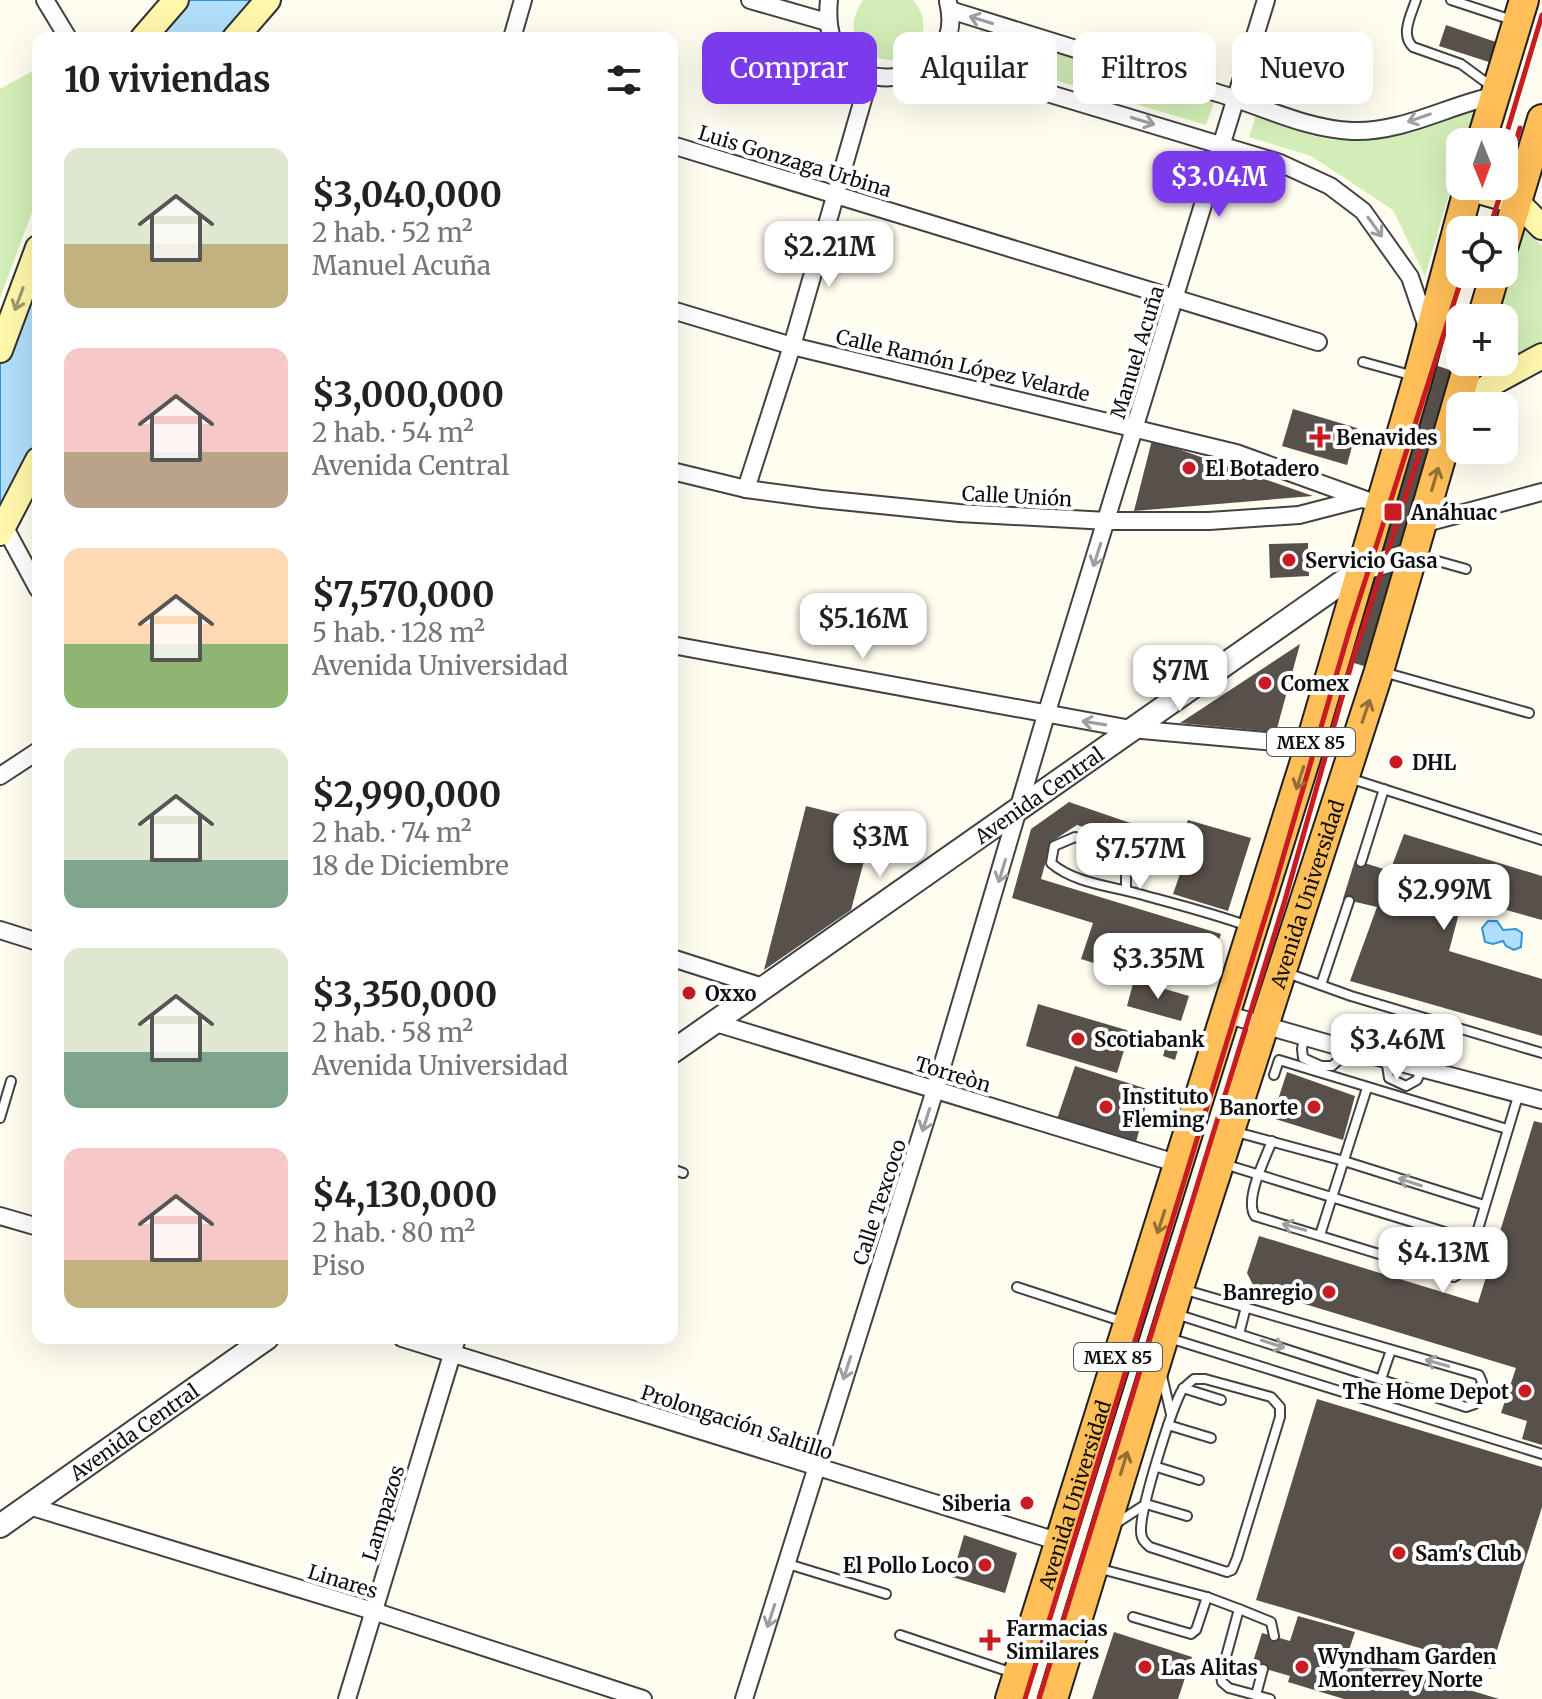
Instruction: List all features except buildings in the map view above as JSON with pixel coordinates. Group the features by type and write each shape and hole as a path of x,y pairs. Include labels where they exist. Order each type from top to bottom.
{"highway":[{"path":"1485,128 1520,11"},
{"path":"1513,216 1541,128"},
{"name":"Avenida Universidad","path":"1014,1687 1310,745 1361,569 1371,502 1418,377 1465,200"},
{"name":"Avenida Universidad","path":"1053,1699 1229,1130 1379,671 1446,447"}],"main road":[{"path":"240,32 268,0"},
{"path":"148,32 174,1"},
{"path":"1510,200 1517,202 1542,227"},
{"path":"0,350 32,264"},
{"path":"1481,392 1542,356"},
{"path":"2,530 32,477"}],"street":[{"path":"45,0 64,32"},
{"path":"514,32 523,0"},
{"path":"750,0 827,22"},
{"path":"829,0 829,32"},
{"name":"Manuel Acuña","path":"1256,32 1266,0"},
{"path":"947,32 949,5 1232,97"},
{"path":"1251,104 1311,125 1354,131 1387,128 1494,93"},
{"path":"1057,96 1280,163 1330,186 1363,211 1410,277 1430,335"},
{"path":"746,489 792,346 862,104"},
{"name":"Manuel Acuña","path":"1046,715 1108,521 1232,104"},
{"name":"Luis Gonzaga Urbina","path":"678,147 1318,342"},
{"name":"Calle Ramón López Velarde","path":"678,312 792,346 1236,453 1371,502"},
{"name":"Calle Unión","path":"678,472 746,489 959,513 1108,521 1209,521 1299,515 1371,502"},
{"path":"1422,524 1542,492"},
{"path":"2,530 32,579"},
{"name":"Avenida Central","path":"678,1048 1361,569 1413,554"},
{"path":"678,646 1131,729 1310,745"},
{"name":"Calle Texcoco","path":"744,1699 935,1090 1021,808 1046,715"},
{"path":"0,776 32,755"},
{"path":"0,930 32,940"},
{"path":"678,960 766,988"},
{"path":"1225,1014 1542,1100"},
{"name":"Torreòn","path":"716,1023 1179,1164"},
{"path":"0,1216 32,1225"},
{"name":"Avenida Central","path":"0,1526 258,1344"},
{"name":"Prolongación Saltillo","path":"455,1345 816,1468 1060,1542"},
{"name":"Lampazos","path":"347,1699 455,1345"},
{"name":"Linares","path":"29,1506 373,1611 643,1699"}],"lane":[{"path":"1416,0 1406,33 1408,42 1413,47 1461,64 1494,93"},
{"path":"1451,0 1520,11"},
{"path":"1363,362 1418,377"},
{"path":"1413,554 1466,569"},
{"path":"1379,671 1529,713"},
{"path":"1344,777 1542,840"},
{"path":"1361,862 1384,789"},
{"path":"1126,890 1126,863 1122,853 1075,837 1054,846 1051,863 1064,874 1213,913 1252,928"},
{"path":"1321,985 1349,901"},
{"path":"1281,971 1542,1053"},
{"path":"1304,1036 1303,1058 1321,1066 1332,1066 1340,1059 1344,1048"},
{"path":"1274,1075 1279,1060 1507,1129"},
{"path":"0,1118 11,1081"},
{"path":"1320,1235 1367,1088"},
{"path":"1272,1141 1251,1199 1255,1216 1454,1277 1466,1269 1519,1093"},
{"path":"1229,1130 1344,1161 1484,1205"},
{"path":"1219,1163 1474,1241"},
{"path":"678,1171 683,1173"},
{"path":"1017,1287 1129,1323"},
{"path":"1239,1334 1246,1307"},
{"path":"1246,1307 1479,1375 1482,1382 1475,1404 1466,1407 1239,1334 1168,1323 1246,1307"},
{"path":"1168,1323 1171,1415"},
{"path":"1168,1323 1542,1454"},
{"path":"1381,1379 1391,1350"},
{"path":"1194,1379 1205,1379 1271,1397 1280,1407 1280,1417 1232,1570 1227,1572 1150,1547 1141,1531 1171,1415 1183,1388 1194,1379"},
{"path":"1183,1388 1221,1400"},
{"path":"1168,1425 1211,1438"},
{"path":"1157,1467 1199,1480"},
{"path":"1104,1530 1146,1504 1187,1516"},
{"path":"788,1564 886,1594"},
{"path":"1092,1567 1207,1597 1239,1609 1271,1622 1274,1636"},
{"path":"1133,1617 1191,1634 1196,1630 1207,1597"},
{"path":"1239,1609 1221,1678 1229,1688 1270,1699"},
{"path":"900,1635 1014,1687"},
{"path":"1256,1695 1263,1669"}],"green space":[{"path":"863,0 913,0 923,21 922,32 893,32 893,59 887,60 877,57 877,32 855,32 855,18"},
{"path":"983,21 1017,32 979,32"},
{"path":"1057,45 1073,50 1073,85 1057,81"},
{"path":"32,71 32,212 0,298 0,89"},
{"path":"1136,104 1213,104 1206,125"},
{"path":"1475,109 1469,128 1446,128 1447,200 1425,276 1393,210 1311,156 1249,137 1256,115 1297,131 1340,140 1379,138"},
{"path":"1525,229 1542,246 1542,349 1518,363 1518,304 1501,304 1506,288 1518,288 1518,250"},
{"path":"1477,376 1494,376 1473,388"}],"water":[{"path":"176,0 268,0 240,32 148,32"},
{"path":"32,264 32,472 0,533 0,350"},
{"path":"1488,921 1497,921 1503,930 1516,929 1522,933 1521,947 1514,950 1503,941 1493,944 1485,942 1482,928"}],"railway":[{"path":"1508,128 1542,15"},
{"path":"1518,135 1520,128"},
{"path":"1493,216 1499,200"},
{"path":"1025,1699 1272,895 1350,628 1459,288"},
{"path":"1039,1699 1285,900 1352,662 1420,452"}],"place":[{"name":"Benavides","path":"1320,437"},
{"name":"El Botadero","path":"1189,468"},
{"name":"Anáhuac","path":"1393,512"},
{"name":"Servicio Gasa","path":"1289,560"},
{"name":"Comex","path":"1265,683"},
{"name":"DHL","path":"1396,762"},
{"name":"Oxxo","path":"689,993"},
{"name":"Scotiabank","path":"1078,1039"},
{"name":"Instituto Fleming","path":"1106,1107"},
{"name":"Banorte","path":"1314,1107"},
{"name":"Banregio","path":"1329,1292"},
{"name":"The Home Depot","path":"1525,1391"},
{"name":"Siberia","path":"1027,1503"},
{"name":"Sam's Club","path":"1399,1553"},
{"name":"El Pollo Loco","path":"985,1565"},
{"name":"Farmacias Similares","path":"990,1640"},
{"name":"Las Alitas","path":"1145,1667"},
{"name":"Wyndham Garden Monterrey Norte","path":"1302,1667"}]}
